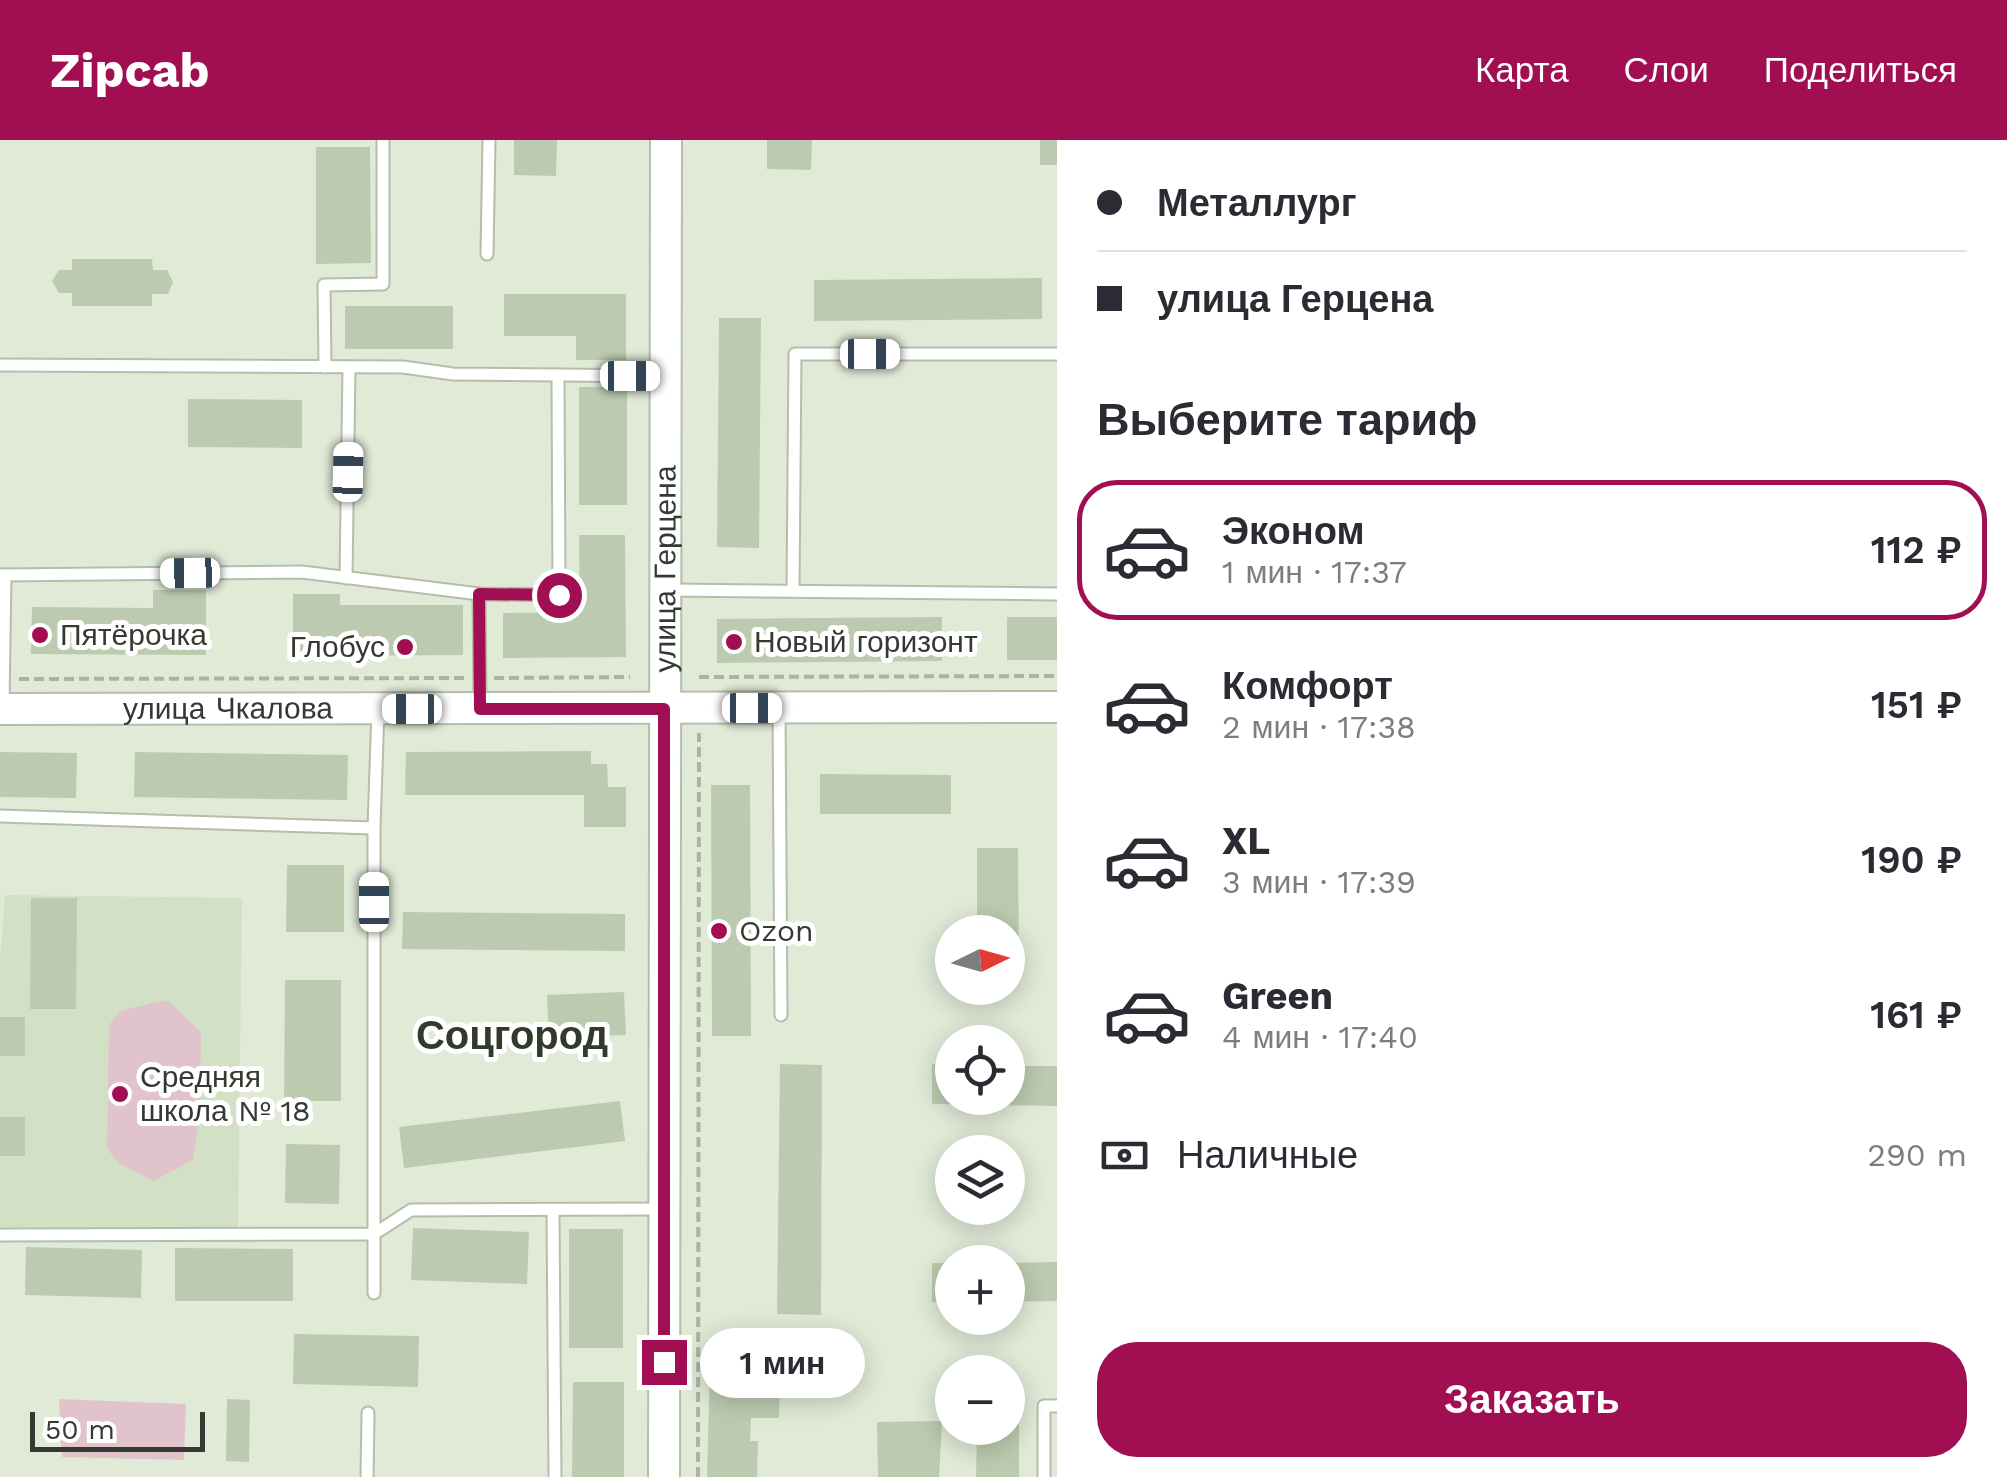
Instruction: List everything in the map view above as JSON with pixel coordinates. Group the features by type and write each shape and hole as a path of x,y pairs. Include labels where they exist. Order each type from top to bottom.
{"street":[{"name":"улица Герцена","path":"664,1477 666,140"},
{"name":"улица Чкалова","path":"2,710 1057,708"}],"lane":[{"path":"325,367 324,285 383,284 384,140"},
{"path":"487,254 489,140"},
{"path":"793,591 794,354 1057,354"},
{"path":"0,365 349,367 665,376"},
{"path":"346,578 349,367"},
{"path":"2,710 2,575 302,572 479,594 559,595 558,375"},
{"path":"665,590 1057,594"},
{"path":"479,594 480,709"},
{"path":"779,708 781,1014"},
{"path":"374,1293 374,828 378,709"},
{"path":"0,816 374,828"},
{"path":"0,1235 374,1234 412,1210 664,1209"},
{"path":"553,1210 555,1477"},
{"path":"1044,1477 1044,1406 1057,1406"},
{"path":"367,1477 368,1413"}],"path":[{"path":"699,677 1057,676"},
{"path":"4,679 630,678"},
{"path":"698,733 698,1477"}],"shaded area":[{"name":"Средняя школа № 18","path":"5,895 242,898 238,1229 0,1227 0,961"},
{"path":"167,1000 201,1032 200,1112 193,1160 153,1181 118,1163 107,1148 109,1025 120,1011"},
{"path":"59,1399 186,1404 184,1460 62,1457"}],"building":[{"path":"514,140 557,140 556,176 514,175"},
{"path":"767,140 812,140 811,170 767,169"},
{"path":"1040,140 1057,140 1057,165 1040,165"},
{"path":"316,147 370,147 371,263 316,264"},
{"path":"72,259 152,259 153,270 167,270 173,282 168,294 152,294 152,306 72,306 72,293 59,293 52,281 59,270 72,270"},
{"path":"1042,278 1042,319 814,321 814,280"},
{"path":"504,294 626,294 626,360 576,360 576,336 504,336"},
{"path":"345,306 453,306 453,349 345,349"},
{"path":"719,318 761,318 759,548 717,547"},
{"path":"579,387 627,387 627,505 579,505"},
{"path":"188,399 302,400 302,448 188,447"},
{"path":"579,535 625,535 626,657 503,658 503,613 580,612"},
{"path":"153,590 206,590 206,655 31,654 32,607 153,608"},
{"path":"293,594 340,594 340,605 463,605 463,655 293,656"},
{"path":"942,617 942,661 717,663 717,619"},
{"path":"1007,617 1057,617 1057,660 1007,660"},
{"path":"591,751 591,764 607,764 608,787 626,787 626,827 584,827 584,795 405,795 406,752"},
{"path":"0,752 77,753 76,798 0,797"},
{"path":"135,752 348,755 347,800 134,797"},
{"path":"820,774 951,775 951,814 820,814"},
{"path":"711,785 750,785 751,1036 712,1036"},
{"path":"977,848 1018,848 1019,915 977,915"},
{"path":"287,865 344,865 344,932 286,932"},
{"path":"31,898 77,898 76,1009 30,1009"},
{"path":"403,912 625,914 625,951 402,949"},
{"path":"285,980 341,980 341,1101 284,1101"},
{"path":"624,992 626,1035 549,1038 547,995"},
{"path":"0,1017 25,1017 25,1056 0,1056"},
{"path":"780,1064 822,1065 821,1315 777,1314"},
{"path":"932,1064 935,1104 932,1104"},
{"path":"1025,1066 1057,1066 1057,1106 1025,1105"},
{"path":"620,1101 625,1141 404,1168 399,1127"},
{"path":"0,1117 25,1117 25,1156 0,1156"},
{"path":"286,1144 340,1145 339,1204 285,1203"},
{"path":"413,1228 529,1232 527,1284 411,1280"},
{"path":"569,1229 623,1229 623,1348 569,1348"},
{"path":"26,1247 142,1250 141,1298 25,1295"},
{"path":"175,1248 293,1249 293,1301 175,1301"},
{"path":"1057,1262 1057,1301 1025,1302 1025,1263"},
{"path":"932,1263 935,1263 935,1302"},
{"path":"294,1334 419,1336 418,1387 293,1384"},
{"path":"710,1365 780,1366 779,1418 751,1418 750,1441 758,1441 757,1477 707,1477"},
{"path":"573,1382 624,1382 624,1477 572,1477"},
{"path":"227,1399 250,1400 249,1462 226,1461"},
{"path":"935,1421 935,1445 941,1445 939,1477 878,1477 877,1422"},
{"path":"977,1445 1019,1445 1019,1477 976,1477"}],"place":[{"name":"Пятёрочка","path":"40,635"},
{"name":"Новый горизонт","path":"734,642"},
{"name":"Глобус","path":"405,647"},
{"name":"Ozon","path":"719,931"},
{"name":"Средняя школа № 18","path":"120,1094"}],"district":[{"name":"Соцгород","path":"512,1035"}],"route":[{"path":"559,595 479,594 480,709 664,709 664,1362"}]}
